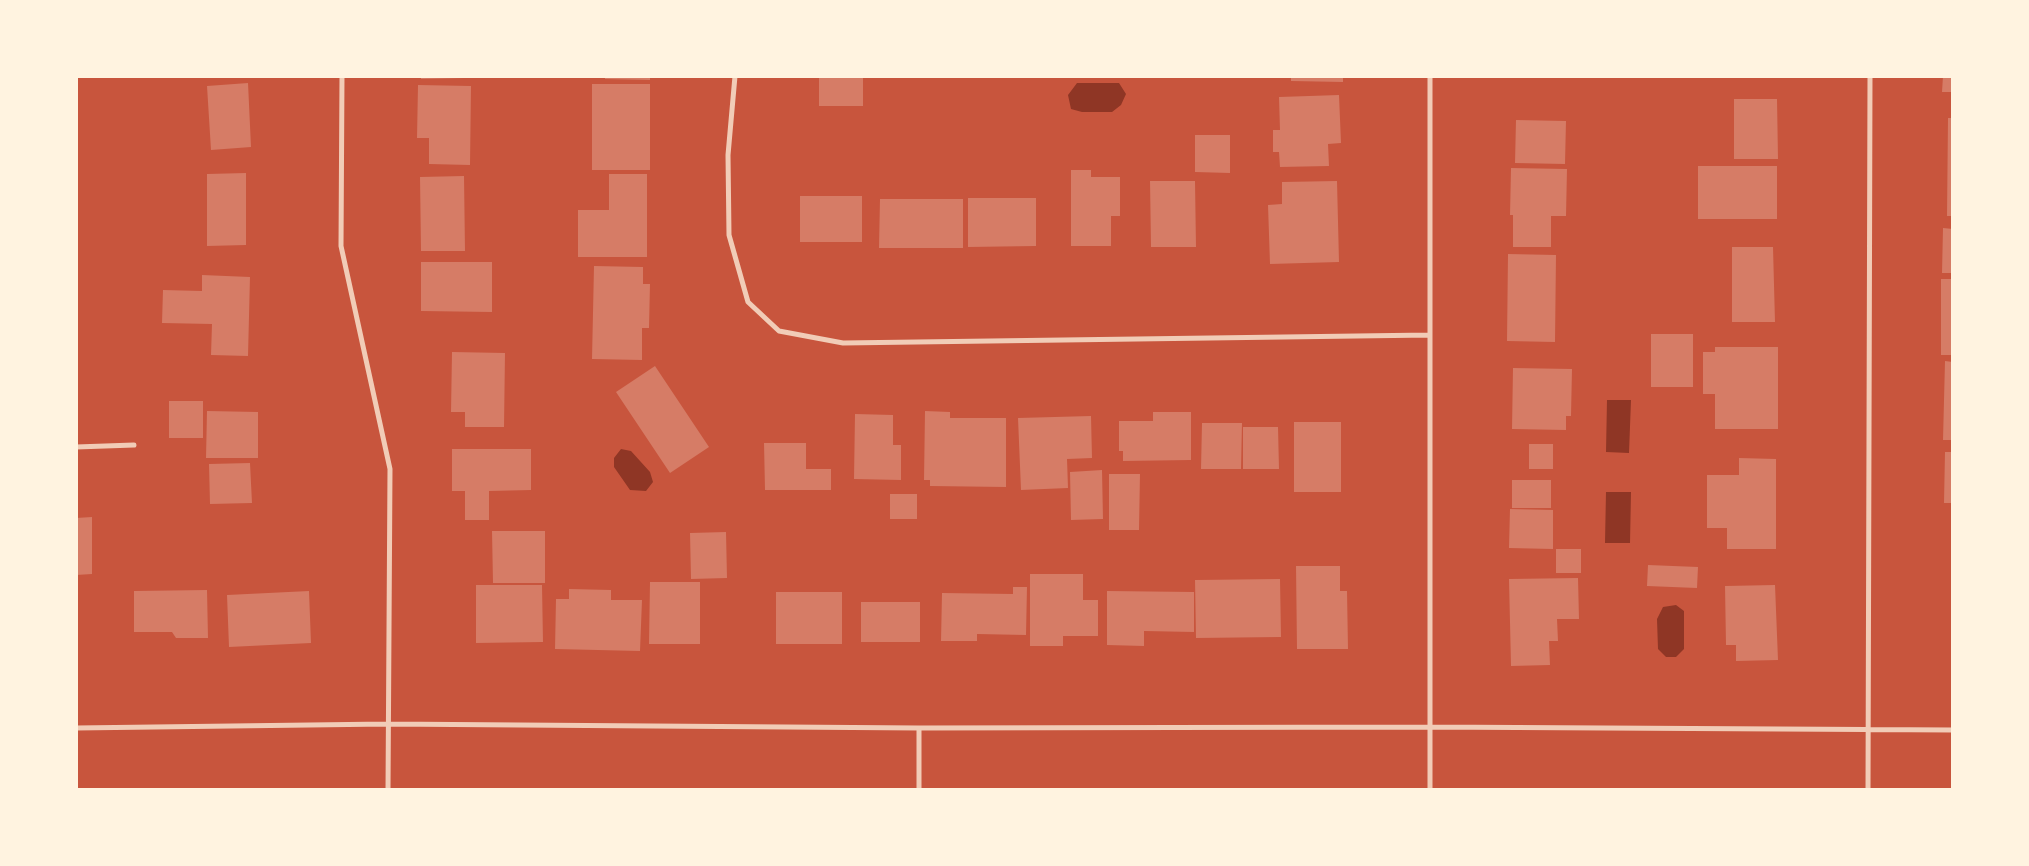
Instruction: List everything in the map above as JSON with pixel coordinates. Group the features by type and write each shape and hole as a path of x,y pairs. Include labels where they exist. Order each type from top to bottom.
{"street":[{"path":"342,76 341,246 390,469 388,790"},
{"path":"734,76 728,155 729,235 748,302 779,331 843,343 1430,335"},
{"path":"1430,76 1430,790"},
{"path":"1868,790 1870,76"},
{"path":"76,448 134,445"},
{"path":"76,728 387,724 919,728 1430,727 1953,730"},
{"path":"919,728 919,790"}],"shaded area":[{"path":"1077,83 1119,83 1126,94 1121,105 1112,112 1082,112 1071,109 1068,95"},
{"path":"1607,400 1631,400 1629,453 1606,452"},
{"path":"621,449 631,451 650,472 653,482 646,491 630,490 614,467 614,458"},
{"path":"1606,492 1631,492 1630,543 1605,543"},
{"path":"1676,605 1684,611 1684,649 1676,657 1666,657 1658,649 1657,619 1663,607"}],"building":[{"path":"421,76 464,76 464,78 421,79"},
{"path":"605,76 650,76 650,80 605,79"},
{"path":"819,76 863,76 863,106 819,106"},
{"path":"1291,76 1343,76 1343,82 1291,81"},
{"path":"1943,76 1953,76 1953,92 1942,92"},
{"path":"248,83 251,147 211,150 207,86"},
{"path":"592,84 650,84 650,170 592,170"},
{"path":"418,85 471,86 470,165 429,164 429,138 417,138"},
{"path":"1339,95 1341,143 1328,144 1329,166 1280,167 1279,152 1273,152 1273,130 1280,130 1279,97"},
{"path":"1734,99 1777,99 1778,159 1734,159"},
{"path":"1948,118 1953,118 1953,216 1947,216"},
{"path":"1516,120 1566,121 1565,164 1515,163"},
{"path":"1195,135 1230,135 1230,173 1195,172"},
{"path":"1698,166 1777,166 1777,219 1698,219"},
{"path":"1511,168 1567,169 1566,216 1551,216 1551,247 1513,247 1513,215 1510,215"},
{"path":"1071,170 1091,170 1091,177 1120,177 1120,216 1111,216 1111,246 1071,246"},
{"path":"246,173 246,245 207,246 207,174"},
{"path":"609,174 647,174 647,257 578,257 578,210 609,210"},
{"path":"464,176 465,251 421,251 420,177"},
{"path":"1150,181 1195,181 1196,247 1151,247"},
{"path":"1337,181 1339,262 1270,264 1268,205 1282,204 1282,182"},
{"path":"800,196 862,196 862,242 800,242"},
{"path":"968,198 1036,198 1036,246 968,247"},
{"path":"880,199 963,199 963,248 879,248"},
{"path":"1943,228 1953,229 1953,273 1942,273"},
{"path":"1732,247 1773,247 1775,322 1732,322"},
{"path":"1508,254 1556,255 1555,342 1507,341"},
{"path":"421,262 492,262 492,312 421,311"},
{"path":"594,266 643,267 643,284 650,284 649,328 642,328 642,360 592,359"},
{"path":"202,275 250,277 248,356 211,355 212,324 162,323 163,290 202,291"},
{"path":"1941,279 1953,279 1953,355 1941,355"},
{"path":"1651,334 1693,334 1693,387 1651,387"},
{"path":"1715,347 1778,347 1778,429 1715,429 1715,394 1703,394 1703,352 1715,352"},
{"path":"452,352 505,353 504,427 465,427 465,412 451,412"},
{"path":"1945,361 1953,362 1953,440 1943,440"},
{"path":"655,366 709,447 670,473 616,392"},
{"path":"1513,368 1572,369 1571,416 1566,416 1566,430 1512,429"},
{"path":"169,401 203,401 203,438 169,438"},
{"path":"207,411 258,412 258,458 206,458"},
{"path":"925,411 950,412 950,418 1006,418 1006,487 930,486 930,480 924,480"},
{"path":"1153,412 1191,412 1191,460 1123,461 1123,451 1119,451 1119,421 1153,421"},
{"path":"855,414 893,415 893,445 901,445 901,480 854,479"},
{"path":"1091,416 1092,458 1067,459 1068,488 1021,490 1018,418"},
{"path":"1294,422 1341,422 1341,492 1294,492"},
{"path":"1202,423 1242,423 1241,469 1201,469"},
{"path":"1243,427 1278,427 1279,469 1243,469"},
{"path":"764,443 806,443 806,469 831,469 831,490 765,490"},
{"path":"1529,444 1553,444 1553,469 1529,469"},
{"path":"452,449 531,449 531,490 489,491 489,520 465,520 465,491 452,491"},
{"path":"1945,452 1953,452 1953,503 1944,503"},
{"path":"1739,458 1776,459 1776,549 1727,549 1727,528 1707,528 1707,475 1739,475"},
{"path":"250,463 252,503 210,504 209,464"},
{"path":"1102,470 1103,519 1071,520 1070,472"},
{"path":"1109,474 1140,474 1139,530 1109,530"},
{"path":"1512,480 1551,480 1551,508 1512,508"},
{"path":"890,494 917,494 917,519 890,519"},
{"path":"1510,509 1553,510 1553,549 1509,548"},
{"path":"92,517 92,574 76,575 76,518"},
{"path":"492,531 545,531 545,583 493,583"},
{"path":"726,532 727,578 691,579 690,533"},
{"path":"1556,549 1581,549 1581,573 1556,573"},
{"path":"1648,565 1698,567 1697,588 1647,586"},
{"path":"1296,566 1340,566 1340,591 1347,591 1348,649 1297,649"},
{"path":"1030,574 1083,574 1083,600 1098,600 1098,636 1063,636 1063,646 1030,646"},
{"path":"1578,578 1579,619 1557,619 1558,641 1549,641 1550,665 1511,666 1509,579"},
{"path":"1280,579 1281,637 1196,638 1195,580"},
{"path":"650,582 700,582 700,644 649,644"},
{"path":"476,585 542,585 543,642 476,643"},
{"path":"1775,585 1778,660 1736,661 1736,645 1726,645 1725,586"},
{"path":"1013,587 1027,587 1026,635 977,634 977,641 941,641 942,593 1013,594"},
{"path":"569,589 611,590 611,600 642,600 640,651 555,649 556,599 569,599"},
{"path":"207,590 208,638 176,638 172,632 134,632 134,591"},
{"path":"309,591 311,643 229,647 227,595"},
{"path":"1107,591 1194,592 1194,632 1144,631 1144,646 1107,645"},
{"path":"776,592 842,592 842,644 776,644"},
{"path":"861,602 920,602 920,642 861,642"}]}
